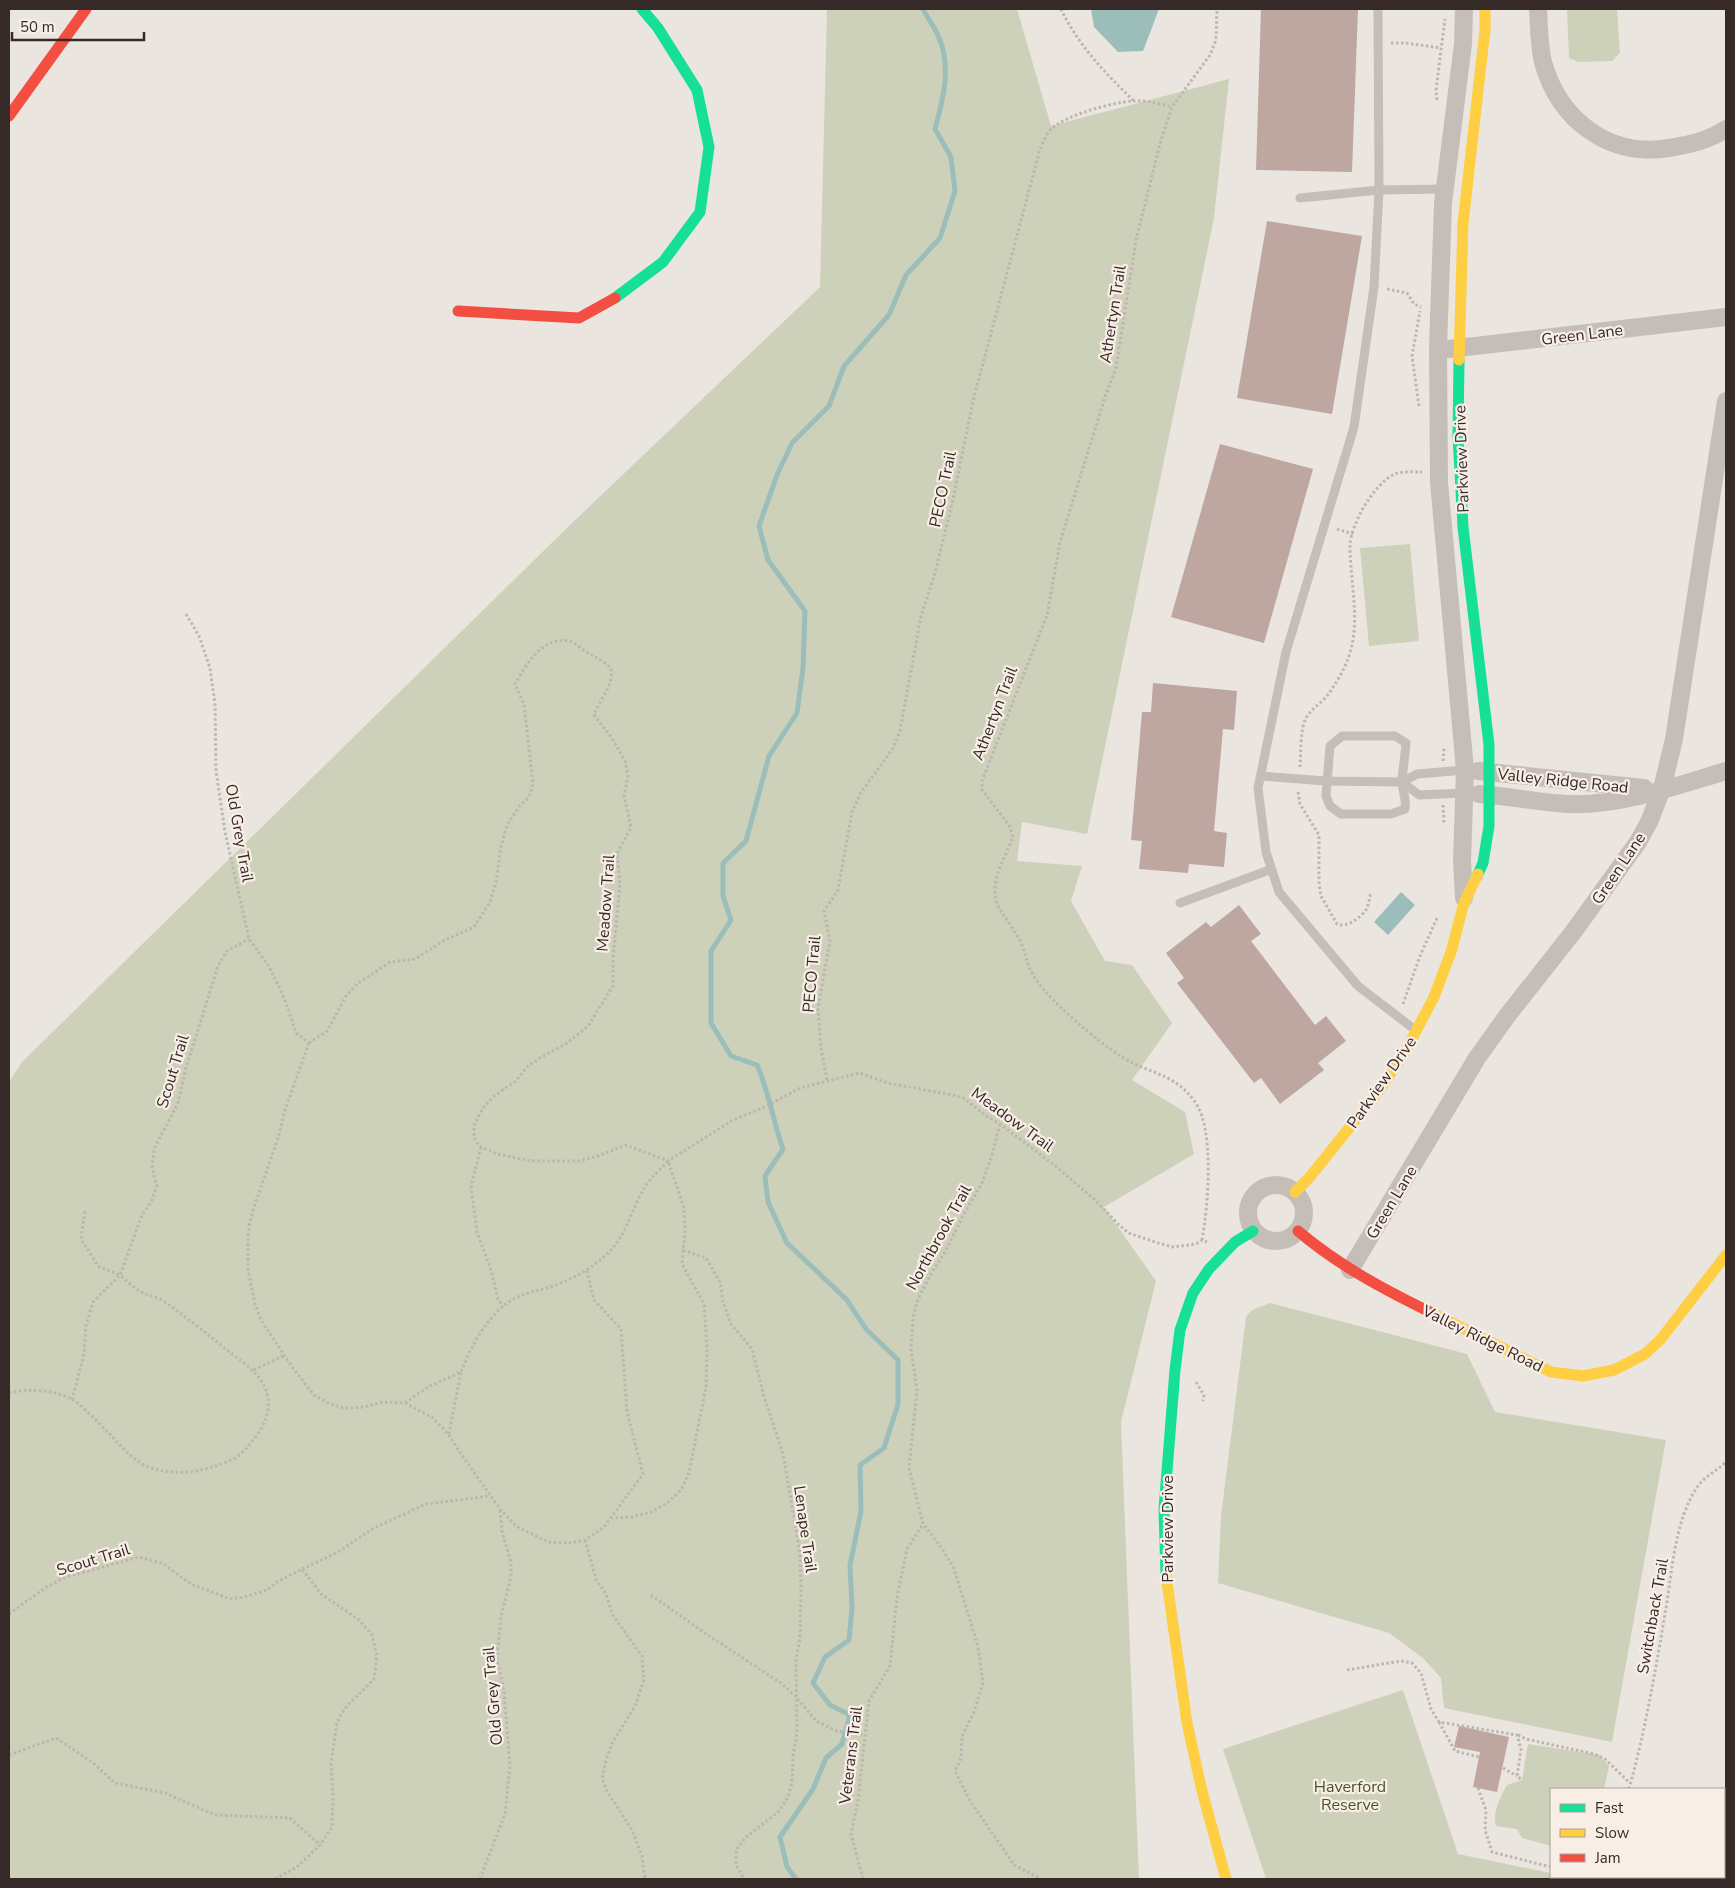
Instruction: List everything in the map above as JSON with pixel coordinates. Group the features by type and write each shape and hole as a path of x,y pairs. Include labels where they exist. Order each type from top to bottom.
{"street":[{"path":"9,116 86,9"},
{"path":"458,311 579,318 615,298 664,262 700,212 709,147 698,90 658,28 642,9"},
{"name":"Parkview Drive","path":"1464,9 1463,44 1445,189 1438,350 1439,482 1465,770 1462,861 1464,904"},
{"name":"Parkview Drive","path":"1295,1192 1309,1178 1378,1092 1405,1052 1417,1030 1438,988 1451,952 1464,904 1483,863 1489,826 1487,726 1470,602 1463,527 1458,436 1463,233 1485,30 1485,9"},
{"path":"1538,9 1543,60 1548,75 1565,106 1599,138 1631,149 1662,149 1695,144 1710,139 1726,129"},
{"path":"1445,189 1467,190"},
{"name":"Green Lane","path":"1438,350 1726,317"},
{"name":"Green Lane","path":"1350,1270 1477,1058 1506,1016 1574,931 1630,854 1649,822 1662,789 1674,739 1726,401"},
{"name":"Valley Ridge Road","path":"1465,770 1607,786 1662,789"},
{"name":"Valley Ridge Road","path":"1464,793 1489,794 1571,804 1608,802 1662,789 1726,770"},
{"path":"1271,1185 1281,1185 1295,1192 1304,1205 1305,1214 1302,1226 1298,1231 1288,1239 1279,1242 1264,1239 1253,1231 1249,1224 1247,1213 1249,1203 1255,1194 1271,1185"},
{"name":"Parkview Drive","path":"1226,1879 1186,1723 1166,1578 1164,1509 1175,1370 1180,1330 1186,1309 1193,1293 1209,1269 1235,1242 1253,1231"},
{"name":"Valley Ridge Road","path":"1298,1231 1350,1270 1397,1296 1551,1372 1583,1376 1614,1370 1645,1354 1661,1339 1726,1255"}],"lane":[{"path":"1378,9 1378,190 1374,287 1354,427 1286,652 1258,788 1266,852 1280,892 1358,986 1417,1030"},
{"path":"1300,198 1378,190 1445,189"},
{"path":"1342,736 1395,736 1406,743 1402,782 1406,801 1405,809 1391,814 1341,814 1330,806 1326,796 1330,746 1342,736"},
{"path":"1261,776 1326,781 1402,782 1417,774 1465,770"},
{"path":"1402,782 1419,795 1464,793"},
{"path":"1180,903 1272,869"}],"path":[{"path":"1061,9 1069,26 1087,52 1134,101"},
{"path":"1172,107 1210,55 1216,40 1216,9"},
{"path":"1378,43 1406,43 1441,48"},
{"name":"PECO Trail","path":"827,1080 821,1048 818,1008 830,941 824,911 838,890 852,812 860,794 893,748 900,731 921,616 934,577 952,504 973,401 1040,149 1050,130 1060,123 1100,108 1134,101 1150,102 1172,107"},
{"name":"Athertyn Trail","path":"1172,107 1159,148 1136,240 1116,368 1105,397 1060,542 1047,615 1023,671 982,781 982,790 1009,825 1013,837 998,874 995,892 997,907 1014,930 1030,970 1043,991 1089,1032 1123,1058 1175,1082 1196,1102 1202,1114 1208,1166 1202,1240"},
{"path":"1374,287 1407,293 1414,304 1421,307"},
{"path":"1299,770 1303,724 1306,716 1326,697 1341,674 1349,658 1354,640 1354,601 1350,544 1358,518 1378,487 1389,477 1398,473 1422,472"},
{"name":"Old Grey Trail","path":"186,614 199,636 210,668 215,704 216,772 224,824 249,939 269,966 285,1000 296,1033 309,1043"},
{"name":"Meadow Trail","path":"309,1043 326,1031 346,996 357,984 390,962 414,959 445,940 474,927 490,902 507,825 528,796 533,784 524,704 515,684 535,654 552,641 570,641 606,662 612,673 609,686 594,715 612,738 625,761 628,776 624,796 631,827 617,854 620,883 613,986 588,1026 567,1043 528,1067 516,1081 494,1096 483,1108 474,1125 475,1141 481,1147"},
{"path":"1298,791 1300,804 1319,835 1319,884 1321,896 1337,924 1347,924 1358,918 1367,908 1371,893"},
{"path":"1442,804 1445,830"},
{"path":"1403,1004 1420,956 1439,913"},
{"name":"Scout Trail","path":"72,1400 84,1354 86,1325 93,1302 120,1276 142,1215 151,1202 158,1186 152,1168 154,1148 178,1103 186,1068 218,966 227,951 249,939"},
{"path":"309,1043 285,1110 278,1138 249,1226 248,1270 255,1304 261,1320 292,1367 314,1395 328,1404 343,1408 364,1407 382,1402 405,1403 433,1418 449,1435 500,1509 516,1526 548,1542 569,1543 585,1540 604,1527 642,1474 627,1412 621,1329 594,1300 587,1270"},
{"name":"Meadow Trail","path":"503,1306 530,1292 552,1286 587,1270 616,1244 644,1188 668,1161 734,1120 800,1088 859,1073 888,1083 962,1097 1058,1168 1129,1233 1174,1247 1191,1245 1202,1240"},
{"name":"Northbrook Trail","path":"1000,1124 992,1156 982,1183 918,1299 913,1318 911,1349 917,1390 909,1468 924,1524 953,1566 978,1646 983,1683 974,1712 962,1736 961,1758 955,1771 969,1799 1014,1865 1040,1879"},
{"path":"449,1435 461,1372 468,1353 489,1320 503,1306 498,1299 491,1270 477,1232 471,1186 481,1147 497,1154 531,1161 579,1161 626,1145 668,1161 684,1208 685,1231 682,1264 704,1304 707,1349 706,1387 689,1473 681,1490 667,1503 651,1512 632,1517 612,1518"},
{"path":"9,1393 22,1390 44,1392 72,1400 115,1440 130,1457 150,1468 178,1473 200,1471 230,1461 247,1448 261,1429 269,1410 267,1388 254,1370 191,1320 162,1300 140,1291 120,1276 98,1266 81,1239 85,1209"},
{"path":"1202,1240 1215,1245"},
{"name":"Lenape Trail","path":"683,1250 706,1258 720,1282 723,1302 731,1324 752,1349 763,1393 783,1454 800,1553 800,1639 796,1659 798,1732 793,1756 792,1782 788,1797 780,1810 745,1838 736,1850 736,1864 744,1879"},
{"path":"254,1370 285,1355"},
{"path":"405,1403 428,1387 461,1372"},
{"path":"1193,1378 1204,1395 1203,1401"},
{"name":"Switchback Trail","path":"1629,1788 1655,1672 1679,1528 1698,1486 1706,1478 1719,1470 1726,1462"},
{"name":"Scout Trail","path":"9,1614 62,1578 140,1557 162,1563 190,1584 230,1599 244,1597 267,1590 277,1582 338,1552 372,1529 426,1504 490,1496"},
{"name":"Old Grey Trail","path":"480,1879 505,1814 510,1766 504,1692 497,1658 501,1616 511,1577 511,1563 502,1531 500,1509"},
{"name":"Veterans Trail","path":"863,1879 851,1834 858,1800 869,1701 890,1666 896,1597 907,1549 924,1524"},
{"path":"585,1540 596,1579 606,1594 612,1614 642,1656 644,1680 635,1706 612,1743 602,1779 607,1791 632,1830 642,1856 645,1879"},
{"path":"275,1879 297,1866 320,1845 332,1828 331,1764 337,1722 346,1707 374,1679 377,1656 372,1635 358,1619 321,1594 302,1569"},
{"path":"651,1595 706,1634 769,1674 796,1697 816,1721 837,1731 864,1735"},
{"path":"1347,1670 1401,1661 1412,1663 1421,1673 1431,1709 1454,1751 1479,1758"},
{"path":"1439,1722 1517,1735 1526,1739 1594,1754 1605,1759 1631,1784"},
{"path":"1517,1735 1521,1749 1517,1776"},
{"path":"9,1756 56,1738 92,1762 115,1782 165,1793 215,1815 290,1818 320,1845"},
{"path":"1502,1768 1522,1780"},
{"path":"1478,1788 1486,1810 1485,1830 1492,1852 1550,1867"}],"green space":[{"path":"827,9 1017,9 1051,126 1229,79 1214,218 1087,834 1022,822 1017,861 1082,866 1071,901 1105,961 1132,965 1172,1023 1132,1080 1185,1112 1194,1154 1104,1207 1156,1281 1121,1422 1139,1879 9,1879 9,1082 22,1062 571,524 820,287"},
{"path":"1567,9 1617,9 1620,53 1612,61 1578,62 1569,58"},
{"path":"1410,544 1419,641 1369,646 1360,548"},
{"path":"1270,1303 1467,1354 1495,1412 1666,1440 1612,1742 1444,1708 1441,1678 1423,1658 1389,1633 1218,1583 1221,1516 1246,1317 1252,1310"},
{"name":"Haverford Reserve","path":"1403,1690 1458,1854 1550,1873 1550,1878 1580,1879 1266,1879 1223,1749"},
{"path":"1528,1744 1599,1755 1609,1766 1604,1788 1550,1788 1550,1846 1522,1838 1517,1829 1496,1826 1496,1810 1504,1790 1507,1785 1522,1780"},
{"path":"1726,1818 1726,1879 1657,1879 1725,1878"}],"water":[{"path":"1091,9 1159,9 1143,51 1118,52 1094,27"},
{"path":"1401,892 1415,905 1388,935 1374,922"}],"building":[{"path":"1261,9 1358,9 1352,172 1256,170"},
{"path":"1267,221 1362,236 1332,414 1237,398"},
{"path":"1220,444 1313,469 1264,643 1171,617"},
{"path":"1153,683 1237,691 1234,730 1223,729 1214,831 1227,833 1224,867 1189,864 1188,873 1139,869 1142,841 1131,840 1142,712 1151,712"},
{"path":"1239,905 1261,934 1251,941 1315,1025 1326,1016 1346,1041 1318,1063 1324,1070 1280,1104 1261,1078 1254,1083 1177,983 1184,978 1166,953 1206,922 1211,927"},
{"path":"1459,1726 1509,1737 1497,1792 1473,1787 1480,1752 1454,1747"}],"waterway":[{"path":"796,1879 787,1867 780,1837 813,1789 826,1758 842,1744 850,1715 830,1705 813,1683 825,1657 849,1640 852,1608 850,1565 861,1511 860,1465 884,1448 898,1404 898,1360 866,1329 847,1300 787,1243 768,1202 765,1176 783,1149 757,1065 731,1056 711,1023 711,951 731,920 723,896 723,863 746,841 769,756 797,713 803,668 805,611 768,560 759,526 777,475 792,443 829,406 844,366 889,315 906,275 940,238 955,191 951,157 935,129 945,84 945,62 938,36 923,9"}],"traffic: fast":[{"path":"615,298 663,262 700,212 709,147 697,90 658,28 642,9"},
{"path":"1459,360 1458,436 1463,527 1489,745 1489,826 1483,863 1478,874"},
{"path":"1166,1575 1164,1509 1180,1330 1193,1293 1209,1269 1235,1242 1253,1231"}],"traffic: slow":[{"path":"1459,360 1463,223 1485,30 1485,9"},
{"path":"1295,1192 1309,1178 1378,1092 1405,1052 1434,997 1451,952 1464,903 1478,874"},
{"path":"1430,1312 1551,1372 1583,1376 1614,1370 1645,1354 1661,1339 1726,1255"},
{"path":"1166,1575 1187,1723 1202,1791 1226,1879"}],"traffic: jam":[{"path":"9,116 86,9"},
{"path":"458,311 579,318 615,298"},
{"path":"1298,1231 1329,1255 1361,1276 1430,1312"}]}
